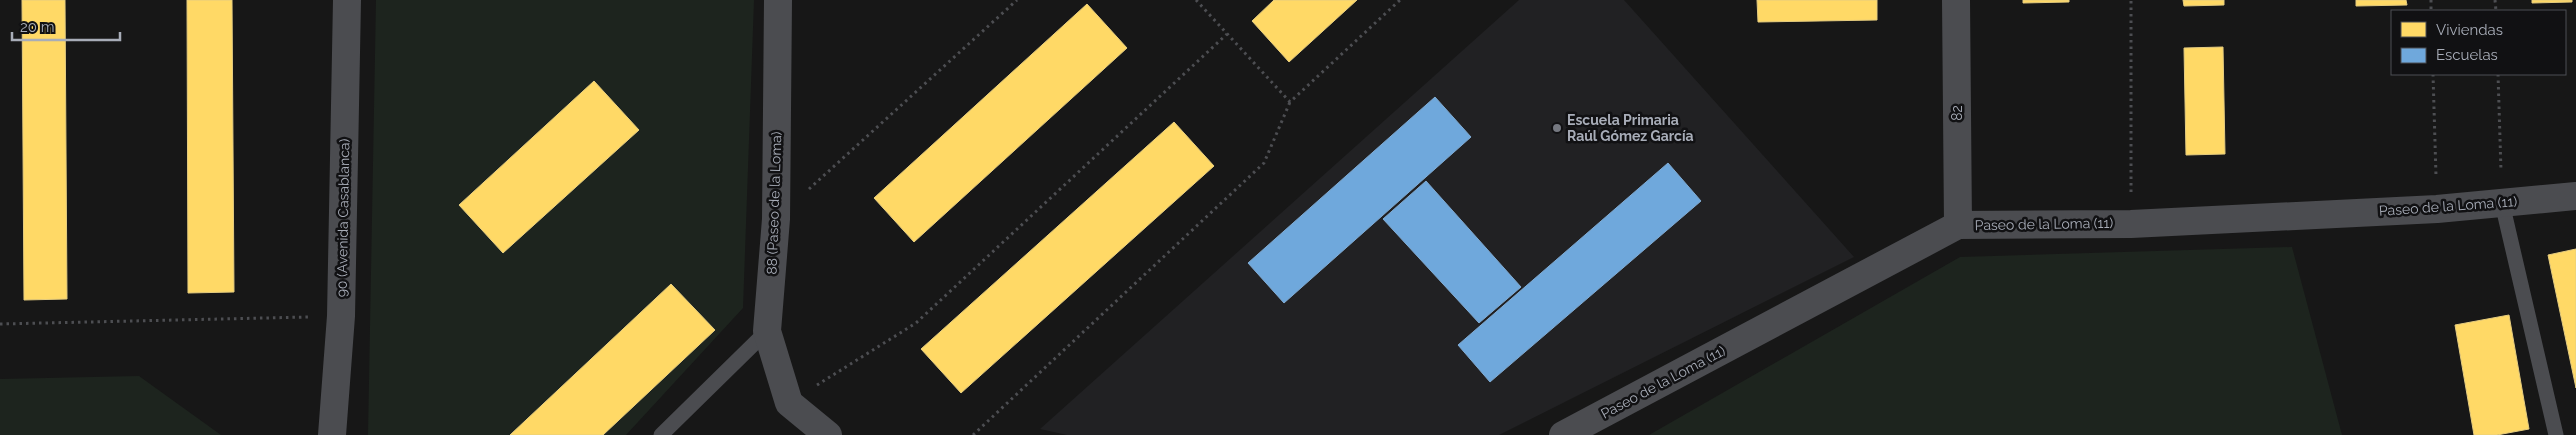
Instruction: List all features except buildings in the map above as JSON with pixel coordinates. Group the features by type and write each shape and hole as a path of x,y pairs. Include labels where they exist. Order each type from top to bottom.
{"street":[{"name":"90 (Avenida Casablanca)","path":"332,435 341,316 347,0"},
{"name":"88 (Paseo de la Loma)","path":"778,0 776,219 767,331 789,403"},
{"name":"82","path":"1956,0 1958,225"},
{"name":"Paseo de la Loma (11)","path":"1563,435 1958,225 2131,224 2436,209 2576,196"},
{"path":"789,403 828,435"}],"lane":[{"path":"2502,203 2556,435"},
{"path":"661,435 767,331"}],"path":[{"path":"776,219 1018,0"},
{"path":"1196,0 1290,102"},
{"path":"973,435 1264,164 1290,102 1400,0"},
{"path":"2131,0 2131,224"},
{"path":"789,403 916,323 1227,34"},
{"path":"2433,75 2436,209"},
{"path":"2498,75 2502,203"},
{"path":"0,324 341,316"}],"shaded area":[{"path":"376,0 754,0 743,308 626,435 368,435"},
{"name":"Escuela Primaria Raúl Gómez García","path":"1519,0 1624,0 1854,257 1499,435 1067,435 1040,429"},
{"path":"2292,247 2342,435 1649,435 1960,257"},
{"path":"139,376 221,435 0,435 0,379"}],"place":[{"name":"Escuela Primaria Raúl Gómez García","path":"1557,128"}]}
